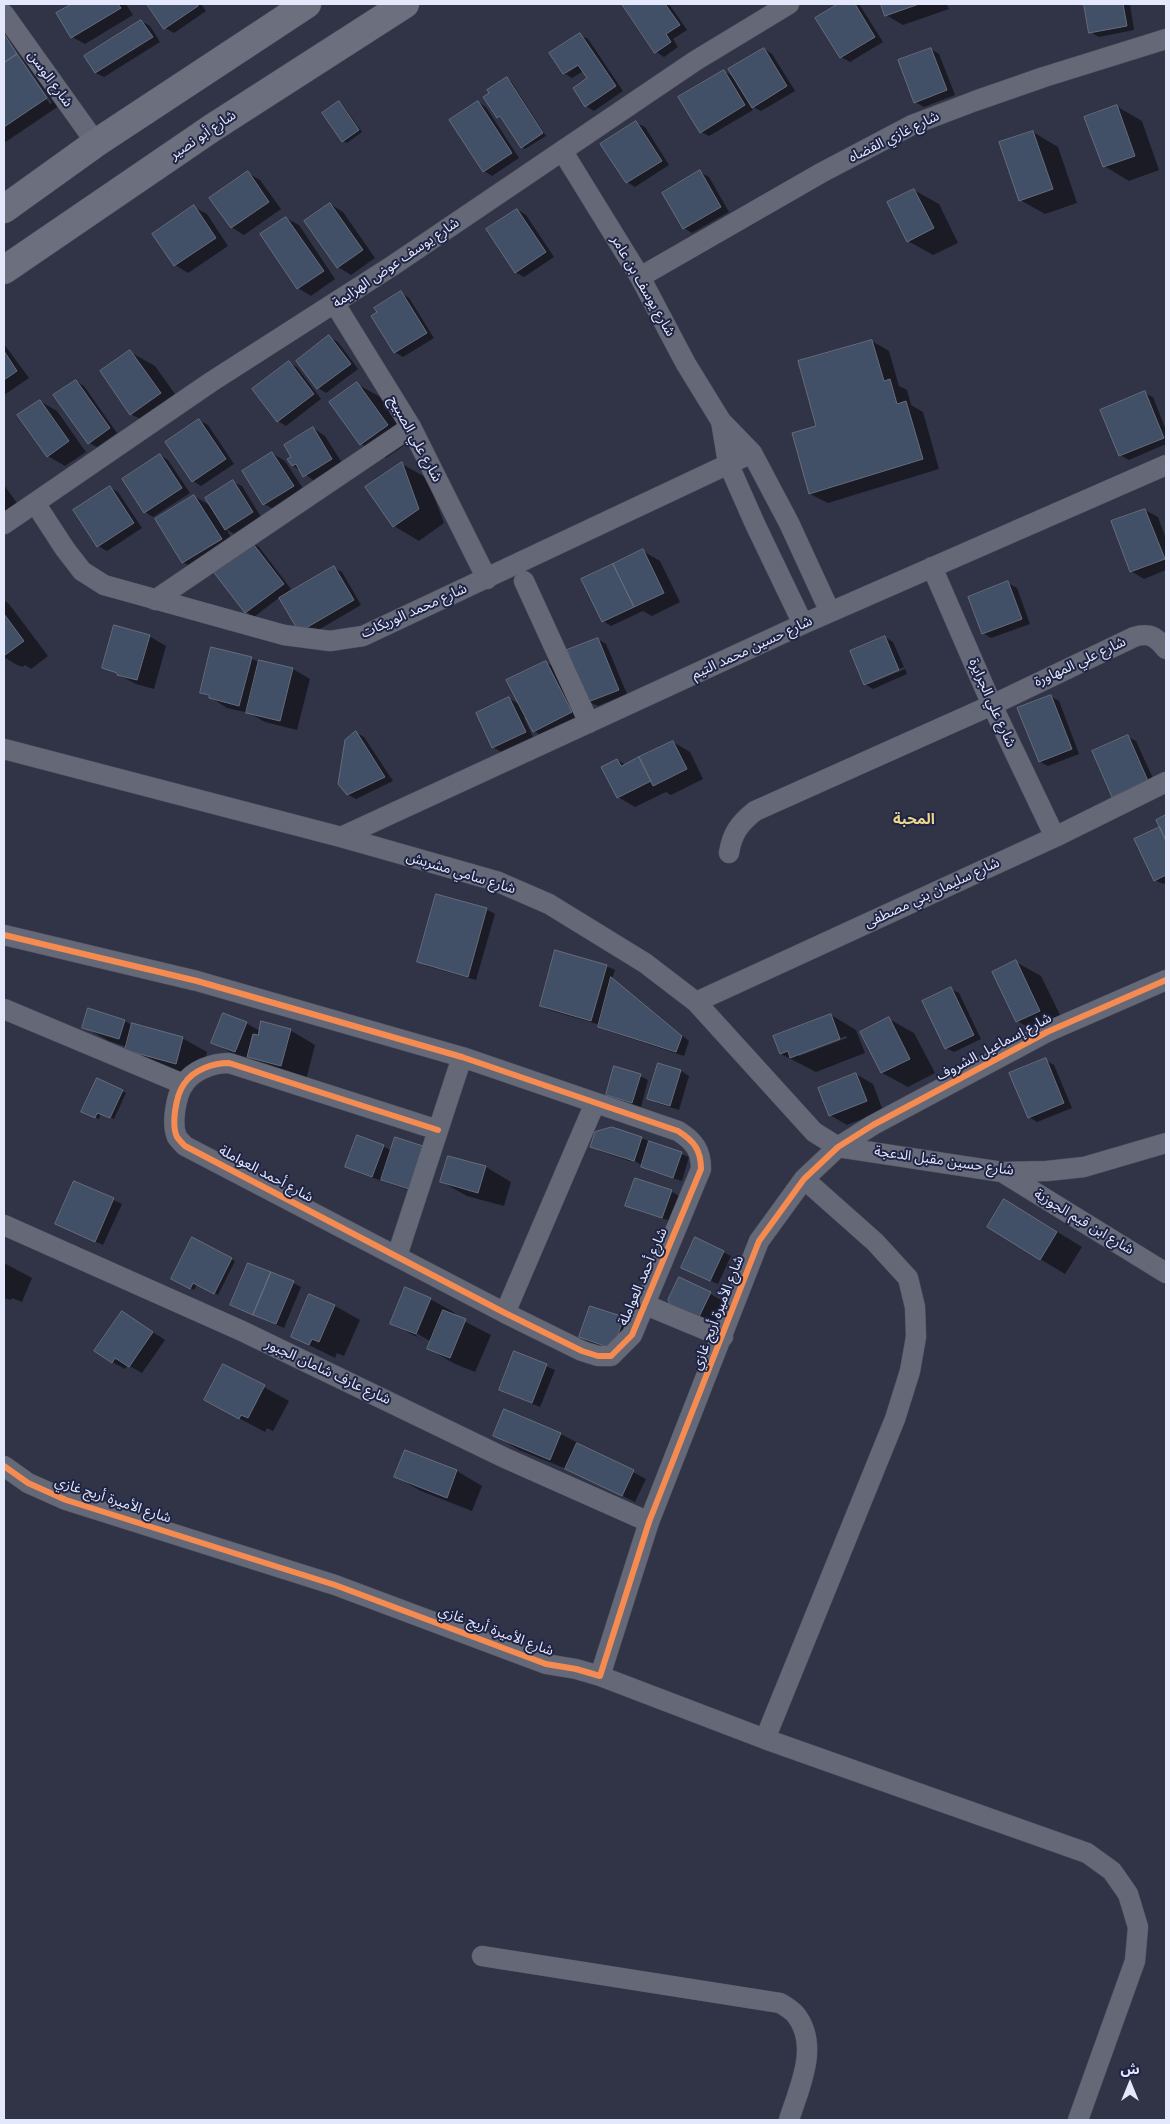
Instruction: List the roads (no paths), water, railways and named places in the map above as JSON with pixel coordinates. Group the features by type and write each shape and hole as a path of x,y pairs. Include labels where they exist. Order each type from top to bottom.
{"main road":[{"path":"4,209 96,143 307,4"},
{"name":"شارع أبو نصير","path":"4,270 212,128 405,4"}],"street":[{"name":"شارع يوسف عوض الهزايمة","path":"4,524 211,382 335,304 563,152 695,61 789,4"},
{"name":"شارع الوسن","path":"4,14 96,143"},
{"name":"شارع غازي القضاه","path":"640,277 821,173 912,125 974,100 1044,76 1166,39"},
{"name":"شارع يوسف بن عامر","path":"563,152 640,277 686,364 721,422 752,453 789,523 830,612"},
{"name":"شارع علي الصبيح","path":"335,304 411,427 487,579"},
{"name":"شارع يوسف بن عامر","path":"721,422 728,463 803,624"},
{"path":"155,600 411,427"},
{"name":"شارع محمد الوريكات","path":"34,503 82,571 104,586 284,635 330,640 363,636 752,453"},
{"name":"شارع حسين محمد التيم","path":"341,838 803,624 1166,465"},
{"name":"شارع علي الجرايرة","path":"932,567 992,704 1055,837"},
{"path":"524,580 589,723"},
{"name":"شارع علي المهاورة","path":"992,704 1134,637 1145,634 1150,635 1157,638 1166,649"},
{"path":"729,853 735,832 741,822 755,811 992,704"},
{"name":"شارع سامي مشربش","path":"4,749 496,881 549,904 645,963 696,1002 814,1132 838,1147"},
{"name":"شارع سليمان بني مصطفى","path":"696,1002 1055,837 1166,782"},
{"name":"شارع أحمد العواملة","path":"4,935 197,982 462,1056 678,1131 690,1139 699,1151 701,1169 632,1335 611,1356 598,1356 582,1351 505,1313 185,1146 177,1138 174,1126 175,1107 183,1084"},
{"name":"شارع إسماعيل الشروف","path":"838,1147 873,1125 1047,1032 1166,980"},
{"path":"4,1009 183,1084 196,1072 208,1066 229,1063 438,1130"},
{"path":"397,1256 462,1056"},
{"path":"505,1313 595,1103"},
{"name":"شارع حسين مقبل الدعجة","path":"838,1147 1002,1172 1047,1171 1084,1167 1166,1143"},
{"name":"شارع الأميرة أريج غازي","path":"4,1466 28,1483 66,1500 335,1584 546,1664 576,1669 600,1676 649,1522 723,1337 759,1240 804,1179 838,1147"},
{"name":"شارع ابن قيم الجوزية","path":"1002,1172 1166,1273"},
{"path":"765,1739 895,1419 910,1371 916,1337 915,1307 908,1278 875,1242 804,1179"},
{"name":"شارع عارف شامان الجبور","path":"4,1225 242,1331 505,1458 649,1522"},
{"name":"شارع أحمد العواملة","path":"646,1305 723,1337"},
{"path":"600,1676 765,1739 1087,1853 1112,1871 1128,1894 1138,1927 1135,1961 1078,2120"},
{"path":"482,1956 780,2003 796,2014 807,2044 807,2061 789,2120"}],"district":[{"name":"المحبة","path":"914,820"}]}
